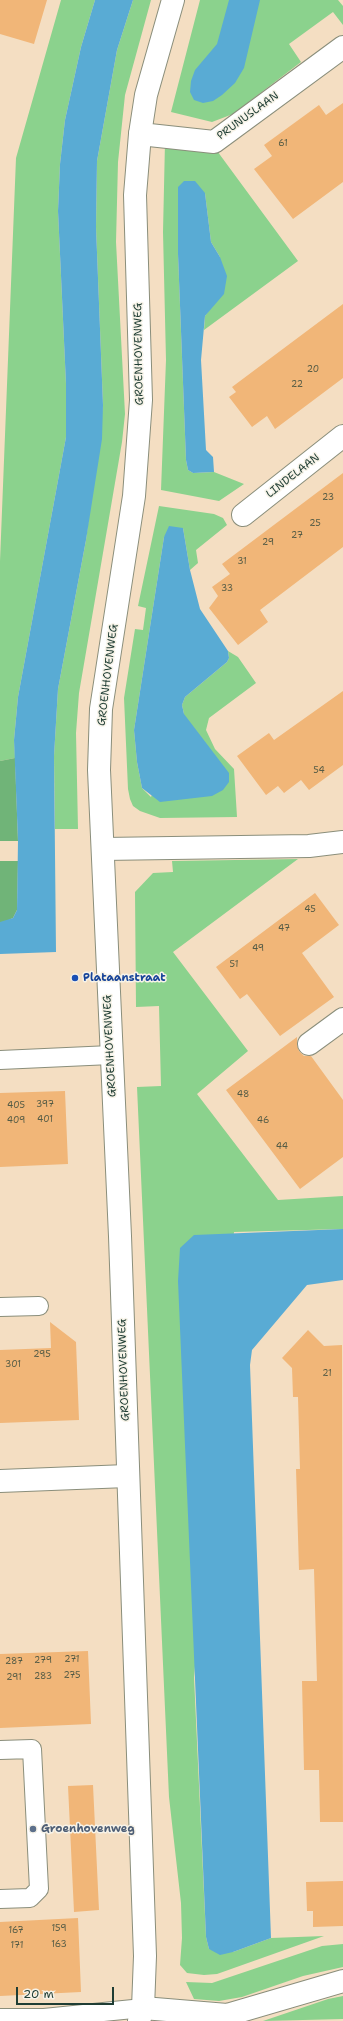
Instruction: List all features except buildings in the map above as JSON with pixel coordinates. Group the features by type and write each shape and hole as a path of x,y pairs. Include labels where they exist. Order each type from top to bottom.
{"street":[{"name":"GROENHOVENWEG","path":"141,2014 145,1956 127,1476 120,1236 110,1055 99,770 101,709 134,496 141,400 135,195 140,134 146,95 173,0"},
{"name":"PRUNUSLAAN","path":"140,134 214,142 343,47"},
{"name":"LINDELAAN","path":"243,515 343,436"},
{"path":"103,849 309,846 343,842"},
{"path":"309,1044 343,1019"},
{"path":"0,1481 127,1476"},
{"path":"141,2014 227,2015 343,1981"}],"lane":[{"path":"0,1060 110,1055"},
{"path":"0,1307 39,1306"},
{"path":"0,1750 32,1749 39,1889 30,1898 0,1899"},
{"path":"0,2018 44,2018 141,2014"}],"green space":[{"path":"61,0 95,0 81,47 65,120 60,164 58,211 66,384 66,437 18,697 14,740 15,758 0,761 0,561 16,158"},
{"path":"133,0 151,0 125,95 118,162 116,242 125,414 122,442 79,693 76,733 78,829 55,829 54,756 58,689 86,540 103,405 96,227 97,161 117,50"},
{"path":"200,0 338,0 343,6 343,25 333,12 289,44 301,62 233,114 212,122 171,112"},
{"path":"165,142 212,144 298,261 204,330 205,316 210,309 220,257 211,242 205,193 178,254 186,460 188,470 193,473 214,472 244,484 219,501 161,490 166,360 163,232"},
{"path":"159,506 214,514 223,518 227,525 196,550 198,563 190,570 183,528 164,537 134,730 137,762 142,788 151,797 184,714 182,705 185,697 227,662 229,658 228,651 238,657 256,683 209,718 206,730 215,749 234,769 237,817 160,818 140,811 133,806 130,799 128,789 124,698 135,629 143,630 146,608 138,606"},
{"path":"15,758 18,841 0,841 0,761"},
{"path":"298,859 173,952 248,1051 197,1094 278,1200 343,1196 343,1229 234,1232 194,1677 206,1937 209,1949 233,1952 271,1938 324,1936 217,1974 204,1975 187,1973 180,1965 182,1938 181,1903 169,1797 137,1087 161,1086 159,1006 136,1007 135,892 153,873 173,872 172,861"},
{"path":"0,861 18,861 17,910 13,918 4,922 0,922"},
{"path":"343,1944 343,1967 303,1976 242,1997 219,2001 194,1999 186,1982 212,1983 322,1946"},
{"path":"343,1996 343,2019 263,2021 328,1999"}],"water":[{"path":"95,0 133,0 117,50 97,161 96,227 103,405 102,439 86,540 58,689 54,756 56,952 0,954 0,922 13,918 17,910 18,841 14,740 18,697 66,437 66,384 58,211 60,164 65,120 81,47"},
{"path":"229,0 260,0 244,68 235,83 222,95 213,101 203,103 194,100 190,92 191,81 195,70 217,44"},
{"path":"184,181 195,181 205,193 211,242 220,257 227,276 224,294 205,316 201,360 206,450 213,457 214,472 193,473 188,470 186,460 178,254 178,187"},
{"path":"169,526 183,528 190,570 200,609 228,651 229,658 227,662 185,697 182,705 184,714 229,773 229,782 223,790 212,796 160,802 142,788 137,762 134,730 164,537"},
{"path":"343,1229 343,1280 307,1285 252,1350 250,1365 271,1938 233,1952 220,1955 209,1949 206,1937 178,1281 180,1248 194,1235"}],"place":[{"name":"Plataanstraat","path":"75,978"},
{"name":"Groenhovenweg","path":"33,1829"}]}
